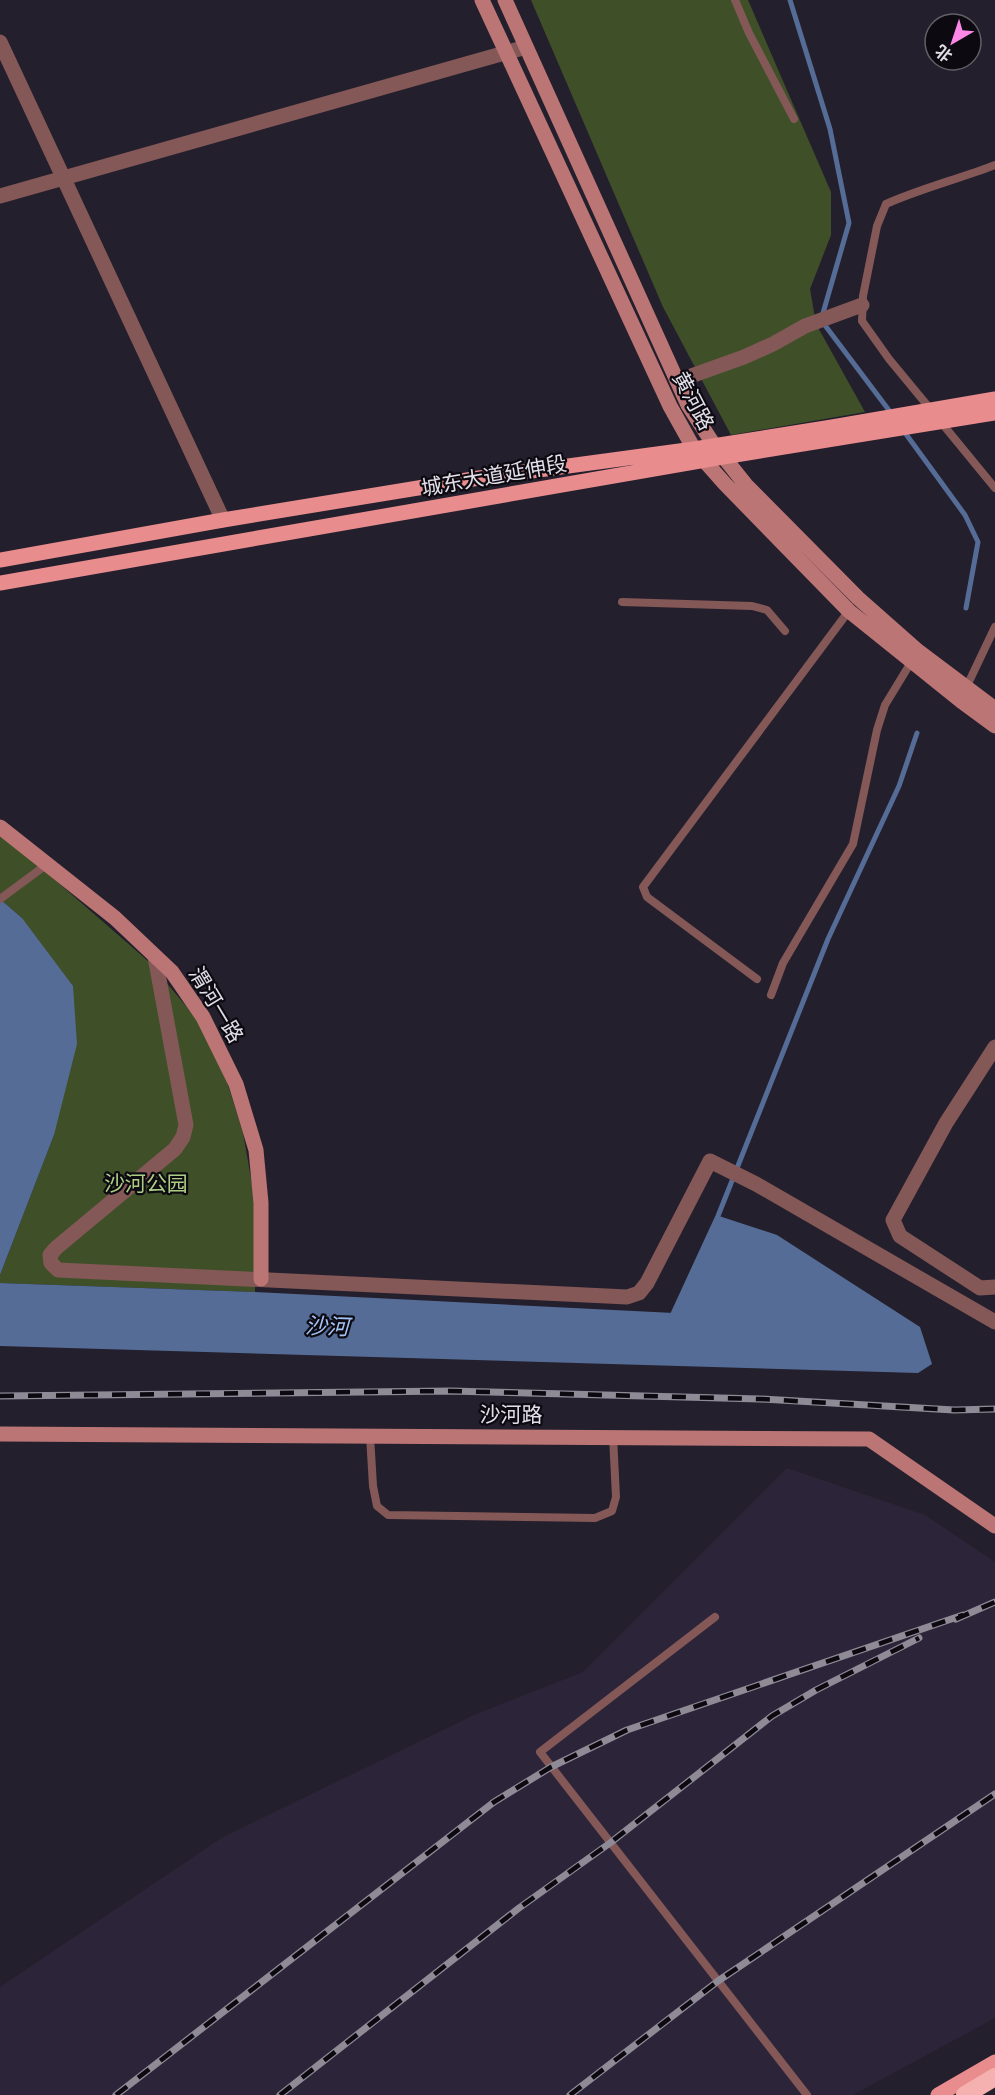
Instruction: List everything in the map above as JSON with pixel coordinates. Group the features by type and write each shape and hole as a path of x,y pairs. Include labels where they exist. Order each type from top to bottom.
{"highway":[{"path":"965,2095 995,2077"}],"main road":[{"name":"黄河路","path":"482,0 670,406 699,455 725,484 854,604 963,695 995,726"},
{"name":"黄河路","path":"505,0 688,405 718,451 746,485 854,604"},
{"name":"城东大道延伸段","path":"0,582 699,455 832,427 995,399"},
{"name":"城东大道延伸段","path":"718,451 995,414"},
{"name":"城东大道延伸段","path":"0,560 479,478 699,455"},
{"name":"黄河路","path":"963,695 995,709"},
{"name":"渭河一路","path":"0,827 115,918 172,972 203,1017 236,1084 256,1150 261,1203 261,1279"},
{"name":"沙河路","path":"0,1434 869,1439 995,1526"},
{"path":"938,2095 995,2061"}],"street":[{"path":"0,42 223,520"},
{"path":"0,196 526,47"},
{"path":"677,381 763,349 811,324 862,305"},
{"path":"155,957 186,1125 183,1137 175,1149 56,1248 50,1255 51,1263 58,1270 627,1297 639,1293 647,1283 710,1161 756,1184 995,1322"},
{"path":"995,1047 946,1123 893,1220 900,1236 980,1287 995,1287"}],"lane":[{"path":"735,0 749,33 795,119"},
{"path":"995,165 886,204 877,226 862,305 862,321 889,359 995,488"},
{"path":"622,602 752,606 767,610 785,631"},
{"path":"757,979 647,897 643,887 854,604"},
{"path":"963,695 995,627"},
{"path":"771,995 783,963 853,844 877,730 885,705 915,657"},
{"path":"0,899 46,865"},
{"path":"370,1436 377,1506 388,1515 596,1518 612,1511 616,1497 613,1436"},
{"path":"715,1617 540,1752 807,2095"}],"shaded area":[{"path":"787,1468 925,1515 995,1562 995,2018 853,2095 0,2095 0,1987 223,1837 474,1715 583,1672"}],"green space":[{"path":"531,0 748,0 831,192 831,235 810,289 816,324 865,412 731,435 663,307"},
{"name":"沙河公园","path":"0,832 148,961 197,1019 227,1082 243,1133 255,1201 255,1292 0,1283 0,1275 54,1135 22,918 0,899"}],"water":[{"path":"0,899 22,918 73,986 77,1044 54,1135 0,1275"},
{"name":"沙河","path":"719,1216 777,1235 920,1327 932,1364 918,1373 0,1346 0,1283 255,1292 674,1313"}],"waterway":[{"path":"790,0 830,129 849,223 821,320 891,413"},
{"path":"903,430 965,515 978,542 966,608"},
{"path":"671,1318 718,1216 828,939 899,786 917,733"}],"railway":[{"path":"0,1396 450,1391 760,1399 954,1410 995,1409"},
{"path":"956,1619 995,1602"},
{"path":"116,2095 494,1802 551,1767 627,1730 963,1615"},
{"path":"280,2095 519,1908 610,1843 772,1716 816,1690 919,1638"},
{"path":"570,2095 718,1981 995,1794"}]}
